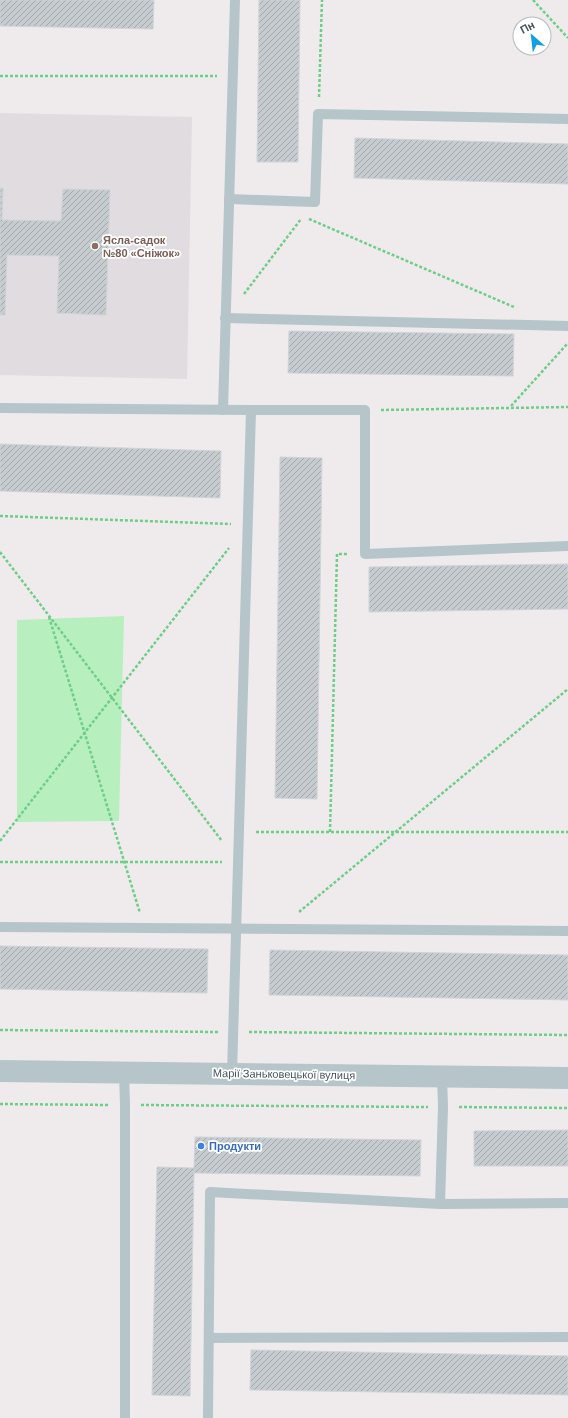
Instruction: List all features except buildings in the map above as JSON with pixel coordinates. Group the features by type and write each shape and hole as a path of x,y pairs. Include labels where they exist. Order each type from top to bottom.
{"street":[{"name":"Марії Заньковецької вулиця","path":"0,1071 568,1078"}],"lane":[{"path":"223,410 234,0"},
{"path":"229,199 314,202 318,114 568,119"},
{"path":"225,318 568,326"},
{"path":"0,408 365,410 365,554 568,546"},
{"path":"232,1074 252,410"},
{"path":"0,927 236,930 568,931"},
{"path":"124,1072 125,1418"},
{"path":"440,1204 443,1107 442,1076"},
{"path":"208,1418 210,1192 440,1204 568,1203"},
{"path":"209,1338 568,1336"}],"path":[{"path":"318,114 322,0"},
{"path":"533,0 568,38"},
{"path":"0,76 232,76"},
{"path":"296,214 521,310"},
{"path":"225,318 303,217"},
{"path":"510,407 568,343"},
{"path":"365,410 568,407"},
{"path":"0,516 248,524"},
{"path":"0,841 248,524"},
{"path":"0,552 238,862"},
{"path":"330,832 337,554 365,554"},
{"path":"48,614 145,928"},
{"path":"278,930 568,689"},
{"path":"239,832 568,832"},
{"path":"0,862 238,862"},
{"path":"0,1030 568,1035"},
{"path":"0,1104 568,1108"}],"shaded area":[{"name":"Ясла-садок №80 «Сніжок»","path":"0,113 192,117 187,379 0,375"}],"green space":[{"path":"124,616 119,821 17,822 17,620"}],"place":[{"name":"Ясла-садок №80 «Сніжок»","path":"95,246"},
{"name":"Продукти","path":"201,1146"}]}
